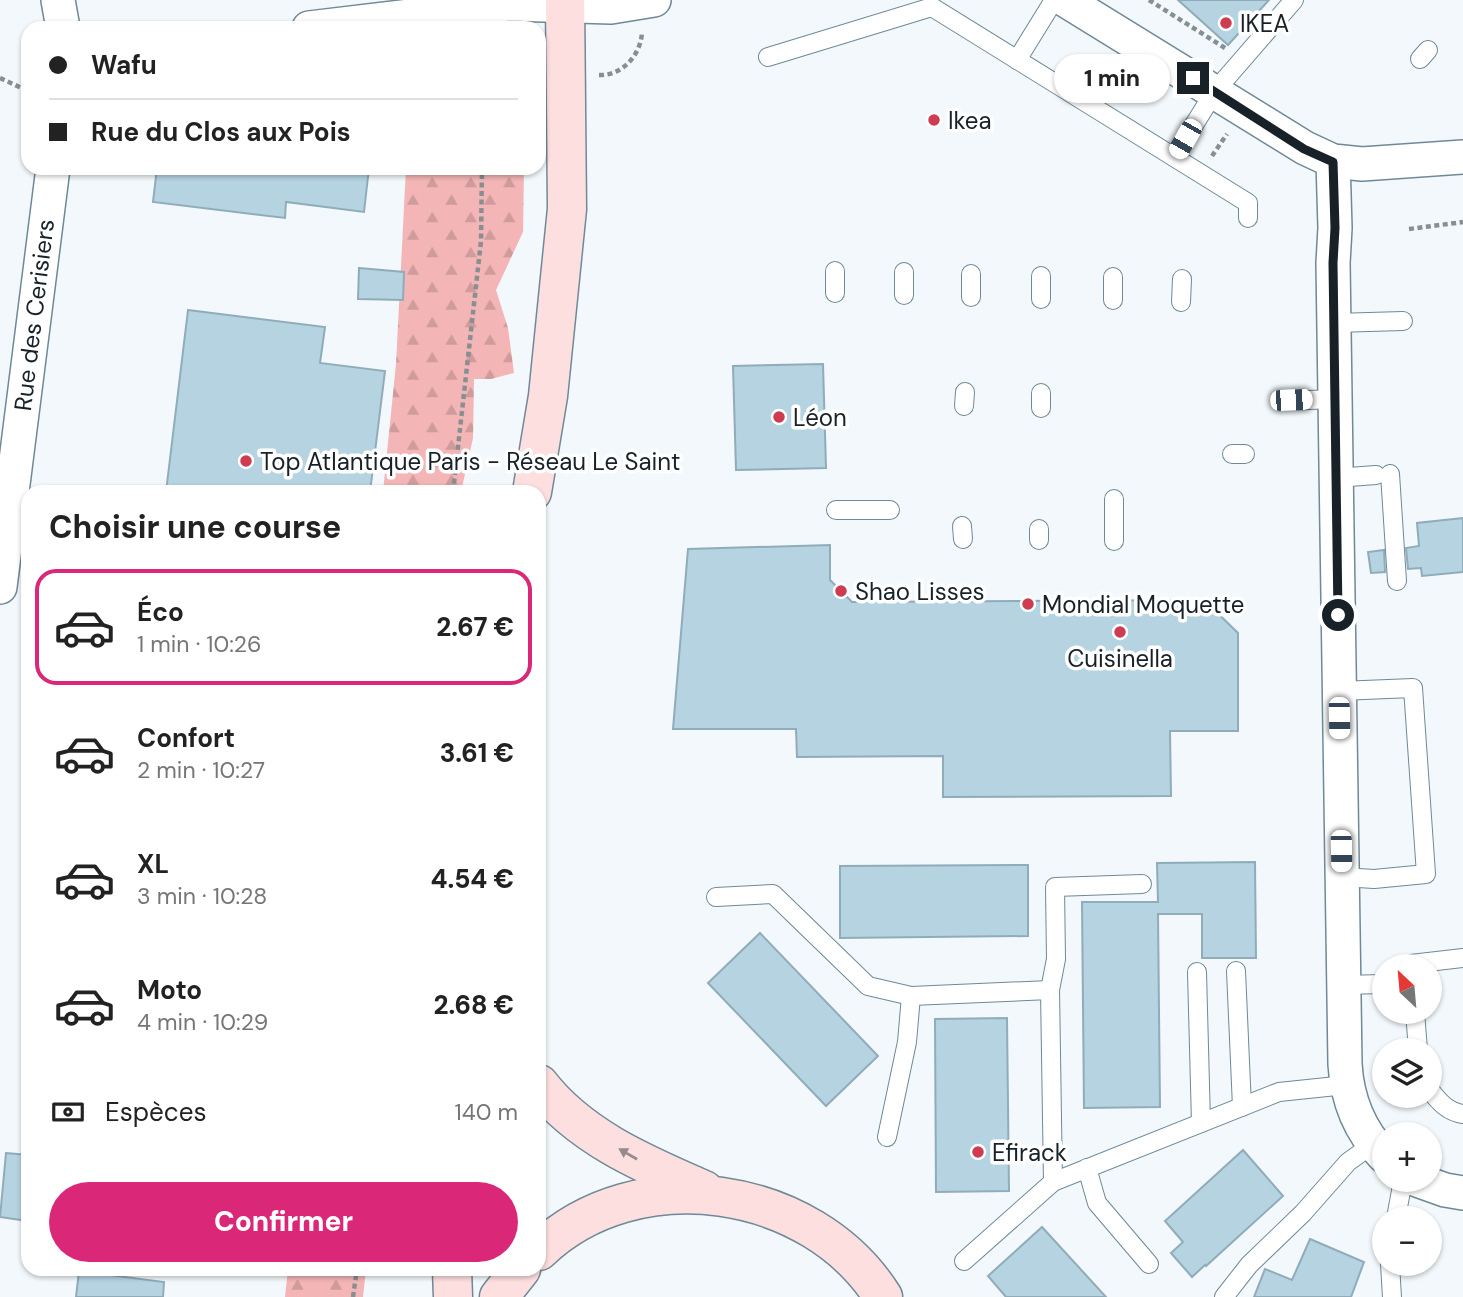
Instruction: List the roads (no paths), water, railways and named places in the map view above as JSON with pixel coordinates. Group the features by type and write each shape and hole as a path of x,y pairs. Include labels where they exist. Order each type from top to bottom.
{"main road":[{"path":"532,485 548,396 568,209 565,3"},
{"path":"546,1093 591,1133 644,1164 712,1194 767,1207 820,1234 858,1265 883,1297"},
{"path":"546,1244 578,1221 617,1204 663,1195 712,1194"},
{"path":"452,1276 453,1297"},
{"path":"499,1297 516,1276"}],"street":[{"path":"58,0 62,21"},
{"path":"1065,0 1215,91 1304,149 1333,162 1362,163 1463,157"},
{"path":"368,21 510,4 565,3 611,7 647,1"},
{"path":"1333,162 1335,478 1346,1085 1360,1126 1372,1142"},
{"name":"Rue des Cerisiers","path":"0,587 8,462 52,175"},
{"path":"1442,1189 1463,1193"}],"lane":[{"path":"1017,60 1054,0"},
{"path":"1180,166 1215,91 1294,0"},
{"path":"768,57 837,43 907,22 932,8 974,41 1017,60 1043,84 1180,166 1248,203 1248,218"},
{"path":"835,271 835,293"},
{"path":"904,272 904,295"},
{"path":"971,274 971,297"},
{"path":"1041,276 1041,299"},
{"path":"1112,300 1113,277"},
{"path":"1181,302 1182,279"},
{"path":"1335,323 1404,321"},
{"path":"1283,401 1335,399"},
{"path":"1335,478 1383,475 1397,581"},
{"path":"1114,499 1114,541"},
{"path":"836,510 890,510"},
{"path":"1339,691 1413,688 1426,874 1374,879 1342,877"},
{"path":"1053,1182 1050,990 1056,959 1055,887 1142,884"},
{"path":"716,897 773,894 868,986 911,996 1050,990"},
{"path":"1442,960 1463,958"},
{"path":"1236,971 1242,1107"},
{"path":"1197,972 1201,1123"},
{"path":"1343,985 1372,984"},
{"path":"887,1136 907,1042 911,996"},
{"path":"964,1261 1053,1182 1279,1092 1346,1085"},
{"path":"1442,1104 1454,1113 1463,1114"},
{"path":"1224,1297 1249,1265 1303,1213 1348,1162 1372,1152"},
{"path":"1087,1168 1097,1203 1149,1264"},
{"path":"1391,1276 1392,1297"}],"place":[{"name":"IKEA","path":"1226,23"},
{"name":"Ikea","path":"934,120"},
{"name":"Léon","path":"779,417"},
{"name":"Top Atlantique Paris - Réseau Le Saint","path":"246,461"},
{"name":"Shao Lisses","path":"841,591"},
{"name":"Mondial Moquette","path":"1028,604"},
{"name":"Cuisinella","path":"1120,632"},
{"name":"Efirack","path":"978,1152"}]}
